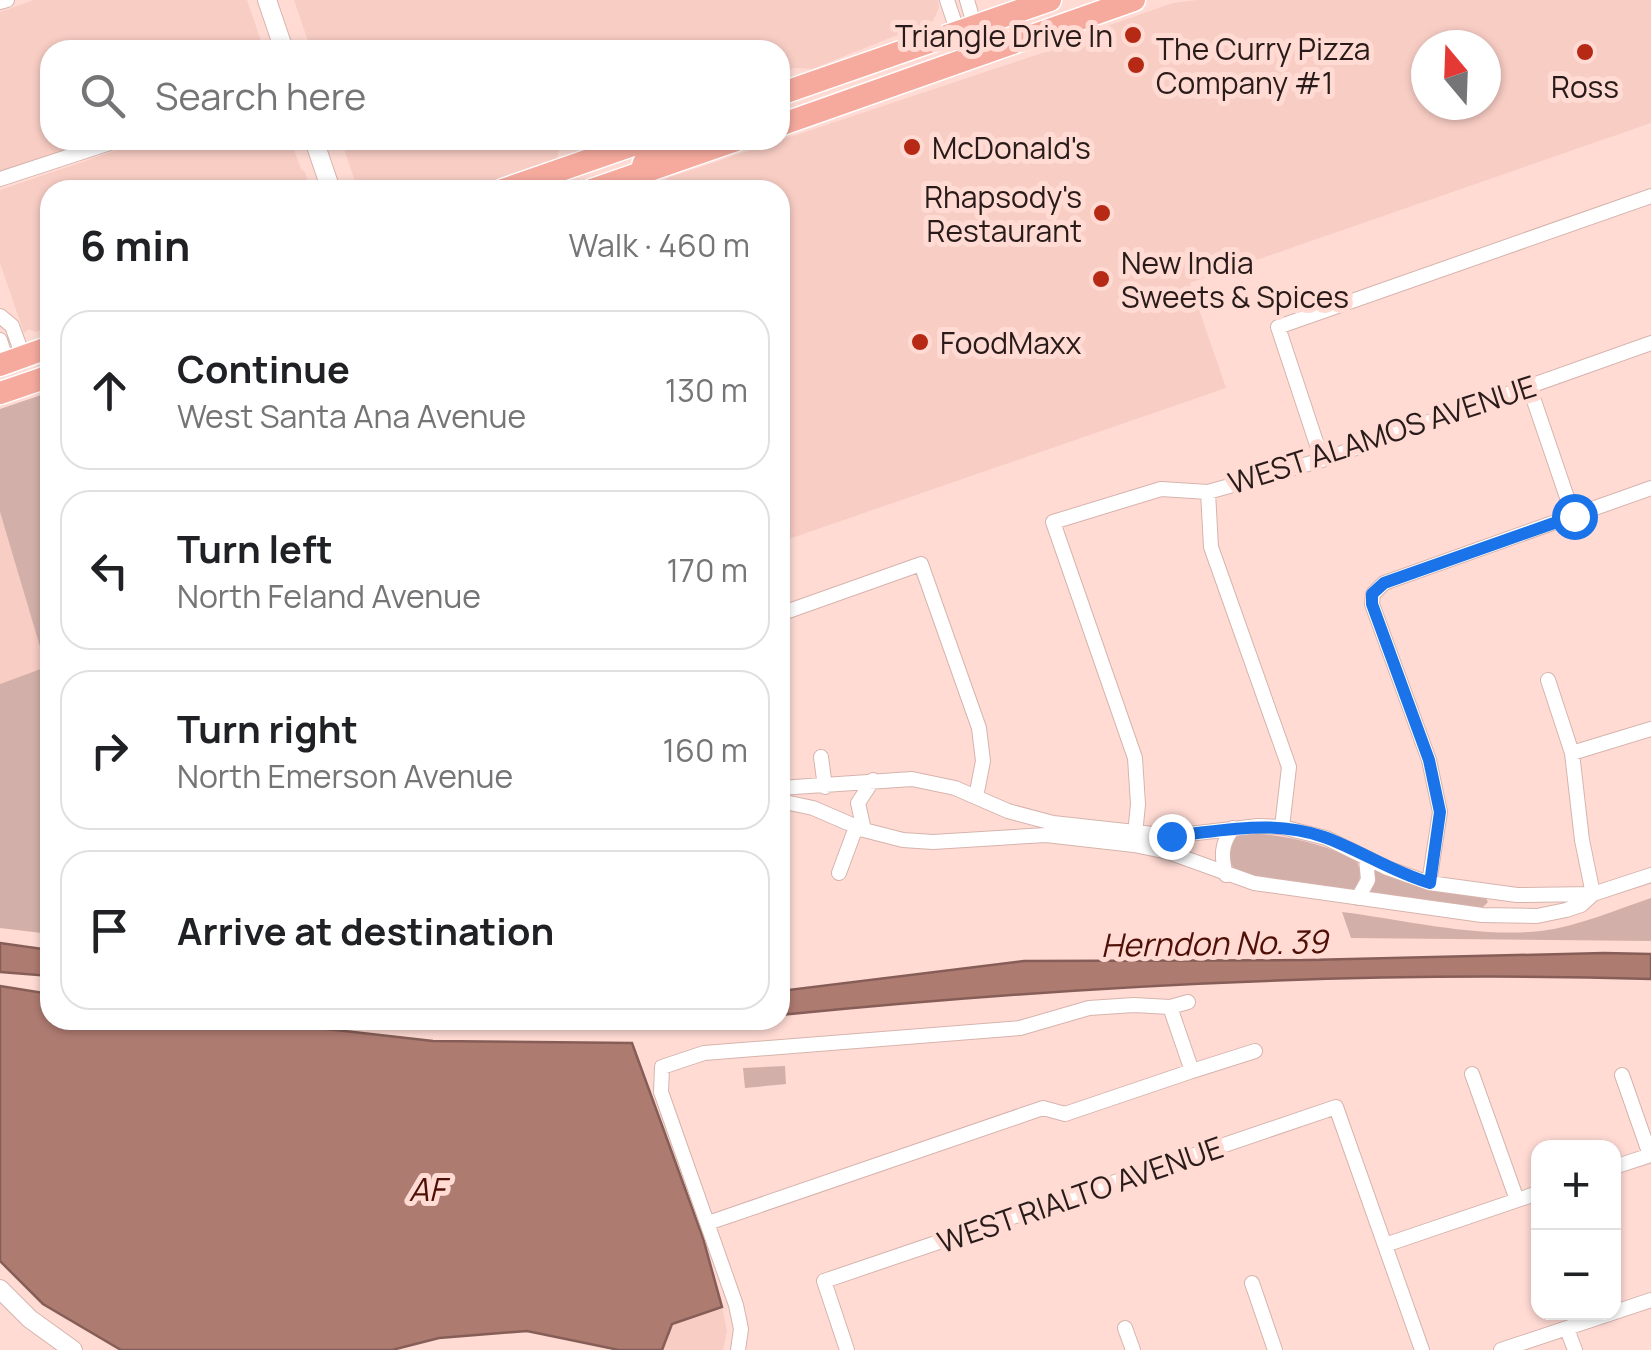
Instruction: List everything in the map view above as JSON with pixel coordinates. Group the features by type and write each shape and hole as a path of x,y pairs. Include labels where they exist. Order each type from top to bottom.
{"main road":[{"path":"790,93 1050,0"},
{"path":"790,122 1134,0"},
{"path":"532,180 619,150"},
{"path":"642,172 647,156 662,150"},
{"path":"620,180 707,150"},
{"path":"6,360 40,350"},
{"path":"0,393 40,379"}],"street":[{"path":"267,0 281,40"},
{"path":"947,0 967,29 977,57"},
{"path":"967,0 967,29"},
{"path":"0,180 89,150"},
{"path":"318,150 328,180"},
{"path":"1322,460 1278,327 1651,196"},
{"path":"0,320 12,326 6,360"},
{"name":"WEST ALAMOS AVENUE","path":"1134,840 1138,804 1134,758 1053,522 1161,490 1208,492 1322,460 1651,343"},
{"path":"1529,386 1574,516"},
{"path":"1430,883 1440,812 1429,760 1372,604 1372,594 1384,583 1651,488"},
{"path":"1208,492 1211,547 1288,767 1282,827"},
{"path":"790,610 921,564 979,728 983,762 976,798"},
{"path":"1548,680 1572,752 1592,894"},
{"path":"1572,752 1651,729"},
{"path":"821,757 825,787"},
{"path":"839,872 860,829 858,803 874,780"},
{"path":"790,788 874,780 922,781 1025,817 1134,840 1226,875 1275,888 1511,917 1581,906 1592,894"},
{"path":"790,803 813,808 860,829 903,840 932,842 1046,834 1134,840 1233,828 1282,827 1326,838 1430,883 1517,895 1592,894 1651,875"},
{"path":"1226,875 1222,851 1233,828"},
{"path":"1358,898 1368,880 1366,858"},
{"path":"738,1350 739,1317 661,1092 662,1067 704,1053 1020,1028 1089,1008 1134,1004 1170,1007 1188,1002"},
{"path":"1170,1007 1192,1070"},
{"path":"708,1223 1043,1108 1065,1114 1255,1050"},
{"path":"1472,1074 1517,1200"},
{"path":"1621,1166 1651,1155 1622,1075"},
{"name":"WEST RIALTO AVENUE","path":"848,1350 824,1282 1336,1107 1384,1245"},
{"path":"1422,1350 1384,1245 1531,1195"},
{"path":"1252,1283 1276,1350"},
{"path":"0,1290 30,1319 73,1350"},
{"path":"1501,1350 1651,1300"},
{"path":"1125,1328 1132,1350"},
{"path":"1567,1329 1575,1350"}],"shaded area":[{"path":"34,0 247,0 261,40 40,40 40,150 69,150 0,173 0,12"},
{"path":"294,0 938,0 939,8 933,21 812,69 790,70 790,40 308,40"},
{"path":"1197,0 1651,0 1651,123 1190,283 1226,388 790,539 790,180 667,178 751,150 790,150 790,137 1045,52 1064,41 1173,3"},
{"path":"118,150 294,150 308,180 40,180 40,330 29,329 24,333 0,263 0,190"},
{"path":"344,150 559,150 556,162 499,180 355,180"},
{"path":"40,395 40,647 0,512 0,409"},
{"path":"0,512 40,647 40,669 0,684"},
{"path":"40,669 40,933 0,928 0,684"},
{"path":"1241,833 1301,840 1343,854 1357,861 1358,884 1353,891 1268,880 1236,871 1228,860 1230,842"},
{"path":"1374,868 1485,896 1488,902 1481,909 1368,894"},
{"path":"1651,898 1651,941 1351,938 1342,912 1466,930 1516,933 1569,925"},
{"path":"785,1066 786,1084 745,1088 743,1068"},
{"path":"722,1307 727,1331 723,1350 662,1350 672,1324"}],"water":[{"path":"0,943 40,949 40,975 0,972"},
{"path":"1651,954 1651,979 1433,977 1215,983 790,1014 790,990 1024,961"},
{"name":"AF","path":"0,986 40,992 40,1030 336,1030 433,1041 632,1043 703,1238 722,1307 672,1324 662,1350 619,1350 527,1331 439,1338 392,1350 121,1350 43,1304 0,1261"}],"place":[{"name":"Triangle Drive In","path":"1133,35"},
{"name":"Ross","path":"1585,52"},
{"name":"The Curry Pizza Company #1","path":"1136,65"},
{"name":"McDonald's","path":"912,147"},
{"name":"Rhapsody's Restaurant","path":"1102,213"},
{"name":"New India Sweets & Spices","path":"1101,279"},
{"name":"FoodMaxx","path":"920,342"}],"route":[{"path":"1171,836 1282,827 1326,838 1387,868 1430,883 1440,812 1429,760 1372,604 1372,594 1384,583 1574,516"}],"water label":[{"name":"Herndon No. 39","path":"1214,943"}]}
